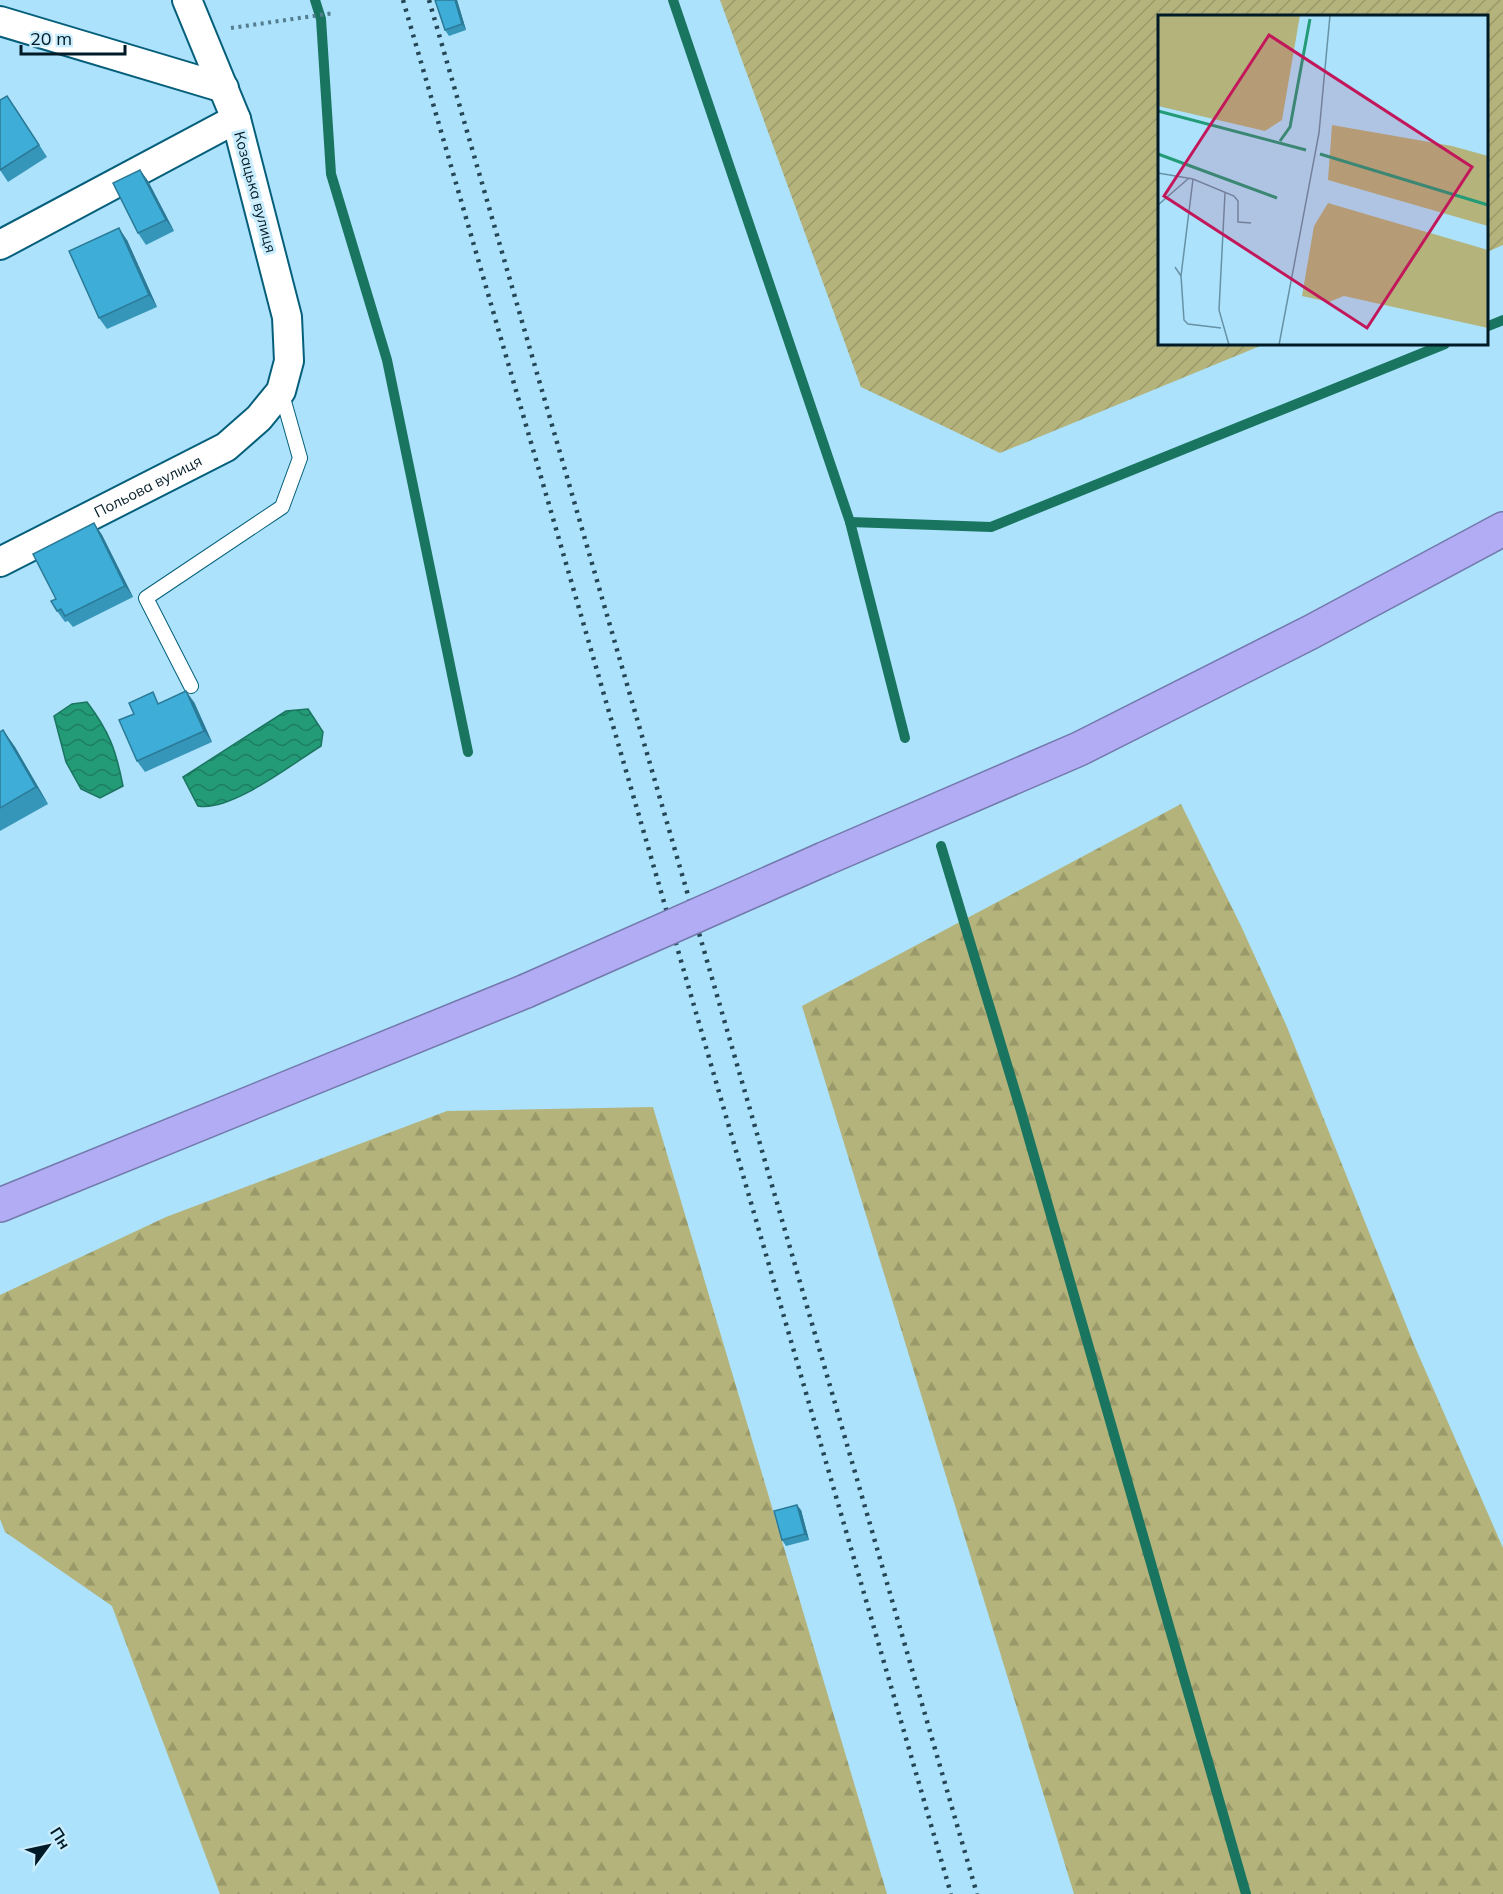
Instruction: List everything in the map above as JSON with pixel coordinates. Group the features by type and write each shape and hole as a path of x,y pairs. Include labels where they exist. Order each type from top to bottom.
{"highway":[{"path":"0,1205 526,991 1079,749 1311,632 1503,529"}],"street":[{"name":"Козацька вулиця","path":"187,0 236,119 287,317 289,361 281,391"},
{"path":"0,21 224,88"},
{"path":"0,245 236,119"},
{"name":"Польова вулиця","path":"0,562 226,447 259,418 281,391"}],"lane":[{"path":"191,686 146,598 282,507 300,458 281,391"}],"path":[{"path":"200,32 334,13"}],"green space":[{"path":"720,0 1503,0 1503,245 1488,252 1488,15 1158,15 1158,345 1263,345 1000,453 861,387"},
{"path":"1181,804 1241,926 1287,1027 1415,1347 1503,1548 1503,1894 1074,1894 802,1006"},
{"path":"653,1107 887,1894 220,1894 112,1606 5,1532 0,1519 0,1295 166,1217 447,1111"}],"water":[{"path":"87,702 111,741 123,786 100,798 81,789 66,762 54,716 72,704"},
{"path":"308,709 323,732 321,746 244,794 212,806 198,806 183,777 286,711"}],"building":[{"path":"435,0 455,0 462,24 445,30"},
{"path":"7,96 39,145 0,170 0,100"},
{"path":"140,170 166,220 138,233 113,183"},
{"path":"119,228 149,295 99,318 69,251"},
{"path":"94,523 125,586 65,616 61,609 57,611 51,601 56,599 33,554"},
{"path":"186,691 204,731 137,761 119,720 134,714 129,703 153,692 158,704"},
{"path":"3,730 36,787 0,808 0,732"},
{"path":"797,1505 805,1534 782,1540 774,1511"}],"waterway":[{"path":"315,0 321,19 331,174 387,360 468,752"},
{"path":"673,0 850,522 905,738"},
{"path":"1488,326 1503,320"},
{"path":"850,522 991,527 1443,345"},
{"path":"941,846 1021,1111 1246,1894"}],"railway":[{"path":"403,0 951,1894"},
{"path":"429,0 977,1894"}]}
